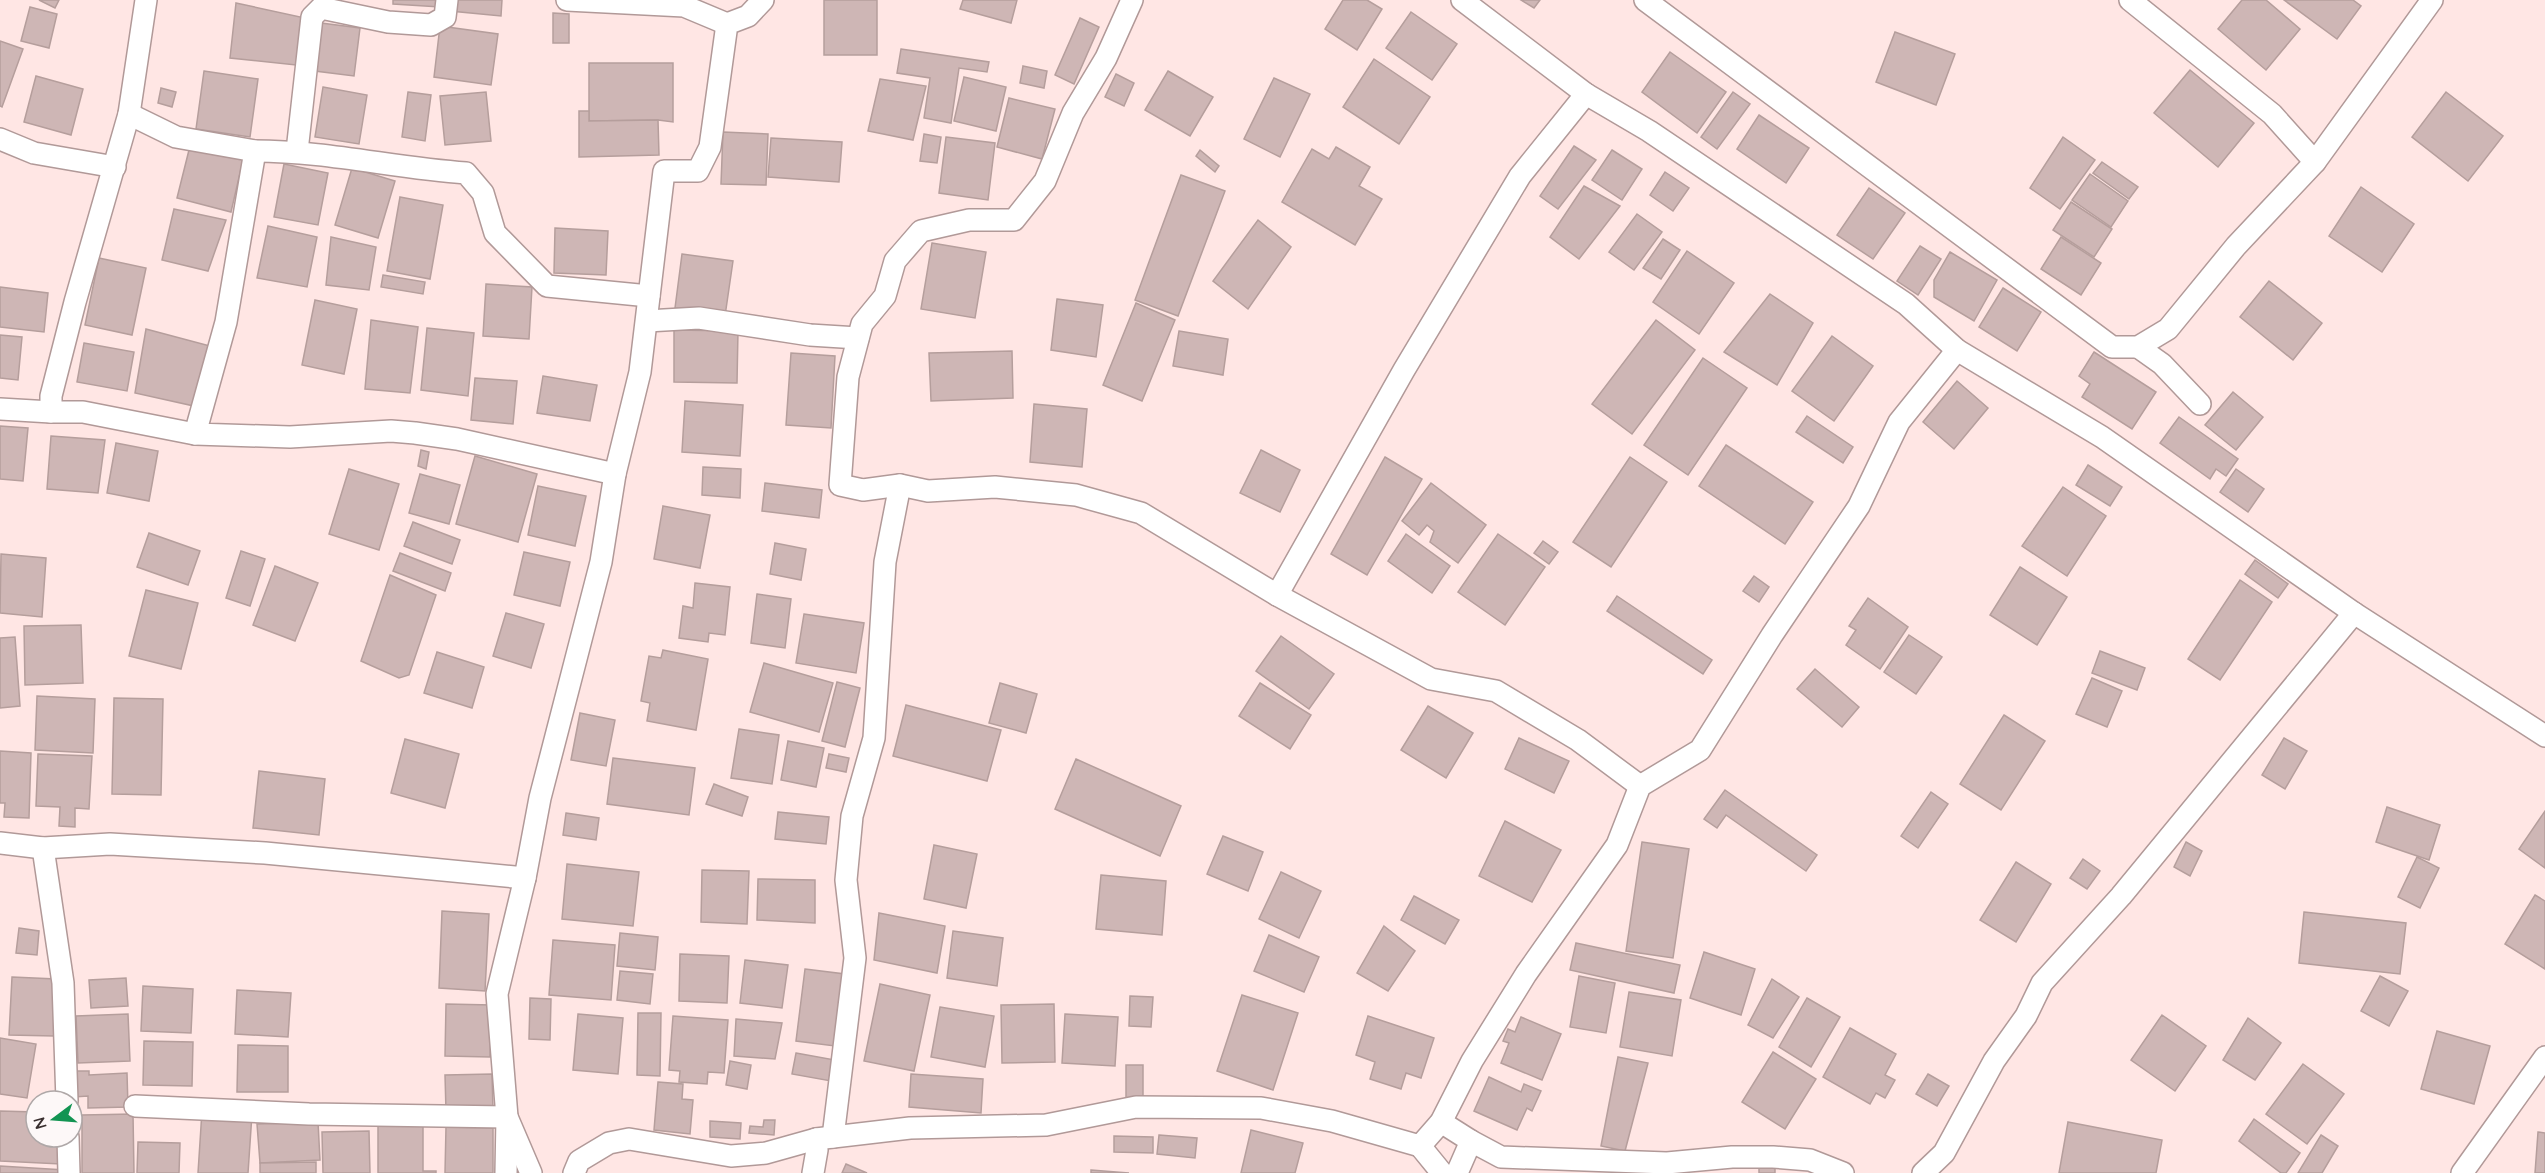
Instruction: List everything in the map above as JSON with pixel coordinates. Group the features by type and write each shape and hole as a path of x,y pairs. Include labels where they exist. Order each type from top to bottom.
{"street":[{"path":"51,412 51,396 75,302 129,114 146,0"},
{"path":"297,151 312,17 321,8 388,22 431,25 445,17 447,0"},
{"path":"567,0 684,6 726,24 748,16 763,0"},
{"path":"1132,0 1106,58 1073,113 1045,181 1014,220 969,220 921,231 896,261 885,296 862,324 848,377 840,485 863,490 900,485 928,490 995,487 1076,495 1141,513 1277,595 1431,679 1496,691 1578,740 1640,786"},
{"path":"1462,0 1586,94 1649,130 1906,304 1957,350 2102,437 2354,613 2545,736"},
{"path":"1645,0 2112,346 2138,347 2162,364 2200,404"},
{"path":"2130,0 2272,114 2315,162"},
{"path":"2138,347 2168,329 2236,246 2315,162 2432,0"},
{"path":"506,1173 507,1117 497,994 525,878 540,798 601,562 615,474 639,372 664,171 698,171 710,147 726,24"},
{"path":"1277,595 1404,370 1520,176 1586,94"},
{"path":"129,114 176,137 255,151 297,151 420,170 466,173 483,193 495,232 547,286 649,296"},
{"path":"0,139 34,153 115,168"},
{"path":"195,434 226,322 255,151"},
{"path":"647,321 699,318 810,335 858,338"},
{"path":"1420,1146 1441,1122 1472,1061 1526,974 1617,845 1640,786 1700,750 1761,652 1859,506 1899,422 1957,350"},
{"path":"0,409 82,412 195,434 290,437 391,431 415,433 457,439 615,474"},
{"path":"813,1173 818,1150 824,1138 855,958 846,880 850,837 852,816 874,738 885,562 900,485"},
{"path":"1923,1173 1944,1153 1994,1061 2026,1016 2042,983 2121,896 2354,613"},
{"path":"0,843 43,848 110,844 265,853 525,878"},
{"path":"43,848 63,983 67,1089"},
{"path":"2462,1173 2545,1057"},
{"path":"135,1107 309,1114 507,1117"},
{"path":"574,1173 579,1161 609,1143 628,1138 731,1156 766,1153 824,1138 910,1128 1046,1125 1136,1107 1261,1108 1332,1121 1420,1146 1442,1173"},
{"path":"507,1117 531,1173"},
{"path":"1441,1122 1501,1157 1667,1163 1732,1157 1773,1157 1810,1160 1834,1171"},
{"path":"1457,1173 1471,1141"},
{"path":"68,1149 69,1173"}],"building":[{"path":"39,0 59,0 55,8"},
{"path":"393,0 440,0 440,7 393,4"},
{"path":"451,0 502,0 501,16 450,11"},
{"path":"824,0 877,0 877,55 824,55"},
{"path":"963,0 1017,0 1011,23 960,9"},
{"path":"1343,0 1367,0 1382,9 1357,50 1325,29"},
{"path":"1521,0 1540,0 1534,8"},
{"path":"2242,0 2266,0 2300,29 2266,70 2218,29"},
{"path":"2284,0 2353,0 2361,6 2337,39"},
{"path":"236,3 305,18 296,65 230,58"},
{"path":"30,7 57,14 49,48 21,41"},
{"path":"1411,12 1457,44 1432,80 1386,48"},
{"path":"553,13 569,14 569,43 553,43"},
{"path":"1080,18 1099,27 1074,84 1055,75"},
{"path":"321,23 360,28 354,76 315,71"},
{"path":"440,26 498,34 491,85 434,77"},
{"path":"1895,32 1955,54 1936,105 1876,82"},
{"path":"0,41 23,49 2,107 0,106"},
{"path":"901,49 989,62 987,72 959,68 951,123 924,118 930,78 897,73"},
{"path":"1670,52 1726,92 1697,133 1642,92"},
{"path":"1374,59 1430,97 1399,144 1343,107"},
{"path":"589,63 673,63 673,122 658,120 589,121"},
{"path":"1023,66 1047,71 1044,88 1020,83"},
{"path":"2190,70 2254,123 2218,167 2154,113"},
{"path":"204,71 258,79 250,137 196,129"},
{"path":"1168,71 1213,97 1190,136 1145,110"},
{"path":"1116,74 1134,83 1124,106 1105,97"},
{"path":"36,76 83,89 71,135 24,122"},
{"path":"964,77 1006,87 996,131 954,121"},
{"path":"1274,78 1310,94 1280,157 1244,139"},
{"path":"880,79 926,86 913,140 868,131"},
{"path":"323,87 367,95 359,144 315,137"},
{"path":"161,88 176,92 172,107 158,103"},
{"path":"408,92 431,95 425,141 402,137"},
{"path":"486,92 491,141 445,145 440,96"},
{"path":"1733,92 1750,104 1717,149 1701,137"},
{"path":"2446,92 2503,136 2468,181 2412,137"},
{"path":"1009,98 1055,109 1042,159 997,147"},
{"path":"579,111 589,111 589,121 658,120 659,155 579,157"},
{"path":"1759,115 1809,148 1786,183 1737,149"},
{"path":"723,132 768,134 766,185 721,184"},
{"path":"924,134 941,137 937,163 920,161"},
{"path":"946,137 995,143 988,200 939,193"},
{"path":"2063,137 2095,160 2060,209 2030,188"},
{"path":"771,138 842,142 839,182 768,177"},
{"path":"191,142 244,156 231,212 177,198"},
{"path":"1574,146 1596,160 1558,209 1540,196"},
{"path":"1336,147 1370,167 1359,186 1382,199 1355,245 1282,202 1312,149 1329,159"},
{"path":"1200,150 1219,166 1215,172 1196,156"},
{"path":"1612,150 1642,169 1622,200 1592,180"},
{"path":"2102,162 2138,187 2129,199 2093,173"},
{"path":"284,164 328,173 318,225 274,217"},
{"path":"352,168 395,181 378,238 335,225"},
{"path":"1665,172 1689,188 1673,211 1650,195"},
{"path":"2090,174 2128,201 2111,227 2072,200"},
{"path":"1181,175 1225,191 1178,316 1135,300"},
{"path":"1584,186 1620,206 1579,259 1550,237"},
{"path":"2361,187 2414,224 2382,272 2329,236"},
{"path":"1869,188 1905,213 1873,259 1837,235"},
{"path":"400,197 443,205 430,279 387,271"},
{"path":"2071,202 2112,229 2094,257 2053,230"},
{"path":"174,209 226,220 208,271 162,260"},
{"path":"1637,214 1662,232 1634,270 1609,252"},
{"path":"1258,220 1291,247 1248,309 1213,281"},
{"path":"268,226 317,237 307,287 257,278"},
{"path":"555,228 608,231 606,275 554,273"},
{"path":"331,237 376,247 369,290 326,285"},
{"path":"2061,237 2101,263 2081,295 2041,269"},
{"path":"1663,239 1680,250 1661,279 1643,268"},
{"path":"932,243 986,252 975,318 921,309"},
{"path":"1920,246 1941,259 1918,295 1897,281"},
{"path":"1687,251 1734,283 1699,334 1653,302"},
{"path":"1950,252 1997,280 1974,321 1934,297 1934,280"},
{"path":"682,254 733,261 725,316 675,308"},
{"path":"99,258 146,268 132,335 85,325"},
{"path":"383,275 425,282 423,294 381,287"},
{"path":"2269,281 2322,323 2293,360 2240,317"},
{"path":"486,284 532,287 529,339 483,336"},
{"path":"0,287 48,293 44,332 0,327"},
{"path":"2003,288 2041,312 2017,351 1979,327"},
{"path":"1770,294 1813,323 1777,385 1724,352"},
{"path":"1057,299 1103,305 1096,357 1051,350"},
{"path":"315,300 357,309 344,374 302,365"},
{"path":"1136,303 1175,320 1142,401 1103,385"},
{"path":"371,320 418,327 410,393 365,389"},
{"path":"1656,320 1695,350 1632,434 1592,404"},
{"path":"427,328 474,333 468,396 421,390"},
{"path":"146,329 210,346 194,406 135,393"},
{"path":"674,330 738,331 737,383 674,382"},
{"path":"1179,331 1228,339 1223,375 1173,366"},
{"path":"0,335 22,337 18,380 0,378"},
{"path":"1832,336 1873,366 1834,421 1792,391"},
{"path":"84,343 134,352 127,391 77,382"},
{"path":"1012,351 1013,398 931,401 929,353"},
{"path":"2094,352 2156,392 2132,429 2082,397 2090,384 2079,376"},
{"path":"791,353 835,356 831,428 786,425"},
{"path":"1703,358 1747,388 1688,475 1644,445"},
{"path":"543,376 597,385 590,421 537,413"},
{"path":"475,378 517,381 513,424 471,420"},
{"path":"1957,381 1988,408 1954,449 1923,422"},
{"path":"2233,392 2263,417 2236,450 2205,425"},
{"path":"685,401 743,405 740,456 682,452"},
{"path":"1034,404 1087,409 1082,467 1030,462"},
{"path":"1807,416 1853,447 1843,463 1796,432"},
{"path":"2179,417 2238,459 2226,476 2216,469 2210,479 2160,443"},
{"path":"0,426 28,428 23,481 0,479"},
{"path":"51,436 105,440 98,493 47,489"},
{"path":"116,443 158,451 149,501 107,493"},
{"path":"1726,445 1813,502 1785,544 1699,486"},
{"path":"421,450 429,452 426,469 418,466"},
{"path":"1261,450 1300,470 1280,512 1240,493"},
{"path":"475,456 537,474 518,542 456,524"},
{"path":"1385,457 1422,479 1367,575 1331,554"},
{"path":"1630,457 1667,482 1611,567 1573,542"},
{"path":"2088,465 2122,487 2110,506 2076,485"},
{"path":"703,467 741,469 740,498 702,495"},
{"path":"349,469 399,484 379,550 329,534"},
{"path":"2236,469 2264,489 2248,512 2220,492"},
{"path":"420,474 460,485 449,524 409,513"},
{"path":"765,483 822,490 819,518 762,511"},
{"path":"1431,483 1486,525 1458,563 1430,542 1434,531 1427,525 1419,535 1402,521"},
{"path":"538,486 586,496 575,546 528,535"},
{"path":"2063,487 2106,516 2067,576 2022,546"},
{"path":"663,506 710,515 700,568 654,559"},
{"path":"413,522 460,540 452,564 404,546"},
{"path":"149,533 200,551 188,585 137,567"},
{"path":"1406,534 1450,566 1432,593 1388,561"},
{"path":"1498,534 1545,567 1505,625 1458,592"},
{"path":"1543,541 1558,552 1549,564 1534,553"},
{"path":"775,543 806,549 801,580 770,574"},
{"path":"241,551 265,559 250,606 226,598"},
{"path":"524,552 570,562 560,606 514,595"},
{"path":"400,553 451,573 445,591 393,571"},
{"path":"1,554 46,558 42,617 0,613"},
{"path":"2255,560 2288,584 2278,598 2245,574"},
{"path":"275,566 318,583 295,641 253,625"},
{"path":"2020,567 2067,597 2037,645 1990,615"},
{"path":"390,575 436,595 409,675 399,678 361,661"},
{"path":"1754,576 1769,587 1759,602 1743,591"},
{"path":"2240,580 2272,602 2220,680 2188,659"},
{"path":"695,583 730,587 725,635 709,633 708,642 679,638 683,606 693,608"},
{"path":"146,590 198,603 181,669 129,656"},
{"path":"757,594 791,599 785,648 751,643"},
{"path":"1617,596 1712,660 1703,674 1607,611"},
{"path":"1868,598 1908,627 1880,669 1846,645 1856,630 1849,626"},
{"path":"506,613 544,624 531,668 493,656"},
{"path":"804,614 864,623 856,673 796,663"},
{"path":"81,625 83,683 25,685 24,626"},
{"path":"1909,635 1942,657 1916,694 1884,672"},
{"path":"1281,636 1334,674 1309,709 1256,671"},
{"path":"15,637 20,706 0,708 0,638"},
{"path":"663,650 708,659 696,730 647,721 650,703 641,701 649,656 661,658"},
{"path":"2100,651 2145,668 2137,690 2092,673"},
{"path":"437,652 484,667 472,708 424,693"},
{"path":"764,663 833,683 819,732 750,712"},
{"path":"1815,669 1859,707 1842,727 1797,689"},
{"path":"2092,678 2122,691 2107,727 2076,714"},
{"path":"837,682 860,688 845,747 822,741"},
{"path":"1000,683 1037,694 1026,733 989,723"},
{"path":"1260,683 1311,715 1290,749 1239,716"},
{"path":"37,696 95,699 93,753 35,750"},
{"path":"114,698 163,699 161,795 112,794"},
{"path":"906,705 1001,730 987,781 893,756"},
{"path":"1428,706 1473,733 1446,778 1401,750"},
{"path":"580,713 615,720 606,766 571,760"},
{"path":"2004,715 2045,741 2001,810 1960,784"},
{"path":"739,729 779,735 772,784 731,778"},
{"path":"1519,738 1569,761 1554,793 1505,769"},
{"path":"2284,738 2307,751 2285,789 2262,775"},
{"path":"405,739 459,754 445,808 391,793"},
{"path":"788,741 824,748 816,787 781,780"},
{"path":"0,751 31,753 29,818 4,817 5,803 0,803"},
{"path":"38,754 92,756 89,809 75,808 75,827 59,826 60,807 36,806"},
{"path":"829,754 849,758 846,772 826,768"},
{"path":"613,758 695,768 689,815 607,804"},
{"path":"1076,759 1181,806 1160,856 1055,809"},
{"path":"259,771 325,779 319,835 253,828"},
{"path":"714,784 748,797 742,816 706,804"},
{"path":"1725,790 1817,855 1806,871 1726,815 1717,828 1704,819"},
{"path":"1931,792 1948,804 1918,848 1901,836"},
{"path":"2387,807 2440,825 2429,860 2376,842"},
{"path":"2545,811 2545,868 2519,849"},
{"path":"778,812 829,817 826,844 775,839"},
{"path":"566,813 599,818 596,840 563,835"},
{"path":"1505,821 1561,850 1532,902 1479,876"},
{"path":"1223,836 1263,852 1248,891 1207,874"},
{"path":"1642,842 1689,849 1673,958 1626,951"},
{"path":"2186,842 2202,851 2190,876 2174,867"},
{"path":"934,845 977,854 966,908 924,899"},
{"path":"2417,857 2439,868 2420,908 2398,897"},
{"path":"2083,859 2100,871 2087,889 2070,878"},
{"path":"2016,862 2051,884 2016,942 1980,920"},
{"path":"567,864 639,872 633,926 562,919"},
{"path":"702,870 749,871 747,924 701,922"},
{"path":"1281,872 1321,891 1299,938 1259,919"},
{"path":"1101,875 1166,881 1162,935 1096,929"},
{"path":"758,879 815,880 815,923 757,920"},
{"path":"2535,895 2545,901 2545,969 2505,944"},
{"path":"1414,896 1459,920 1445,944 1401,920"},
{"path":"442,911 489,914 485,991 439,988"},
{"path":"2304,912 2406,923 2400,974 2299,963"},
{"path":"879,913 945,926 937,973 874,960"},
{"path":"1384,926 1415,951 1388,991 1357,973"},
{"path":"19,928 39,931 37,955 16,953"},
{"path":"953,931 1003,938 997,986 947,978"},
{"path":"620,933 658,937 655,970 617,966"},
{"path":"1269,935 1319,957 1304,992 1254,971"},
{"path":"553,940 615,945 611,1000 549,995"},
{"path":"1576,943 1680,965 1674,993 1570,970"},
{"path":"1704,952 1755,969 1741,1015 1690,998"},
{"path":"680,954 729,956 727,1003 679,1001"},
{"path":"745,960 788,965 782,1008 740,1003"},
{"path":"805,969 845,974 835,1046 796,1041"},
{"path":"620,971 653,974 650,1004 617,1000"},
{"path":"1579,976 1615,983 1606,1033 1570,1027"},
{"path":"2380,976 2408,991 2389,1026 2361,1011"},
{"path":"12,977 56,979 54,1036 9,1035"},
{"path":"126,978 128,1006 91,1008 89,980"},
{"path":"1772,979 1799,997 1773,1038 1748,1025"},
{"path":"880,984 930,995 914,1071 864,1061"},
{"path":"143,986 193,989 191,1033 141,1031"},
{"path":"237,990 291,993 288,1037 235,1034"},
{"path":"1629,992 1681,1000 1672,1056 1620,1047"},
{"path":"1242,995 1298,1013 1273,1090 1217,1071"},
{"path":"1130,996 1153,997 1151,1027 1129,1026"},
{"path":"530,998 551,999 550,1040 529,1039"},
{"path":"1807,998 1840,1017 1811,1067 1779,1047"},
{"path":"446,1004 492,1005 490,1057 445,1056"},
{"path":"1054,1004 1055,1062 1002,1063 1001,1005"},
{"path":"940,1007 994,1016 985,1067 931,1057"},
{"path":"638,1013 661,1013 660,1076 637,1075"},
{"path":"128,1014 130,1061 78,1063 76,1016"},
{"path":"578,1014 623,1018 618,1074 573,1070"},
{"path":"1065,1014 1118,1017 1115,1066 1062,1063"},
{"path":"2162,1015 2206,1046 2175,1091 2131,1060"},
{"path":"673,1016 728,1020 724,1073 708,1072 707,1084 679,1082 680,1071 669,1070"},
{"path":"1368,1016 1434,1038 1421,1078 1406,1073 1401,1089 1370,1079 1375,1062 1356,1055"},
{"path":"1521,1017 1561,1034 1542,1080 1501,1063 1509,1043 1503,1041 1508,1029 1515,1032"},
{"path":"2248,1018 2281,1043 2255,1080 2223,1060"},
{"path":"736,1019 782,1023 775,1059 734,1056"},
{"path":"1850,1028 1896,1054 1885,1075 1895,1080 1885,1098 1876,1093 1870,1104 1823,1077"},
{"path":"2437,1031 2490,1046 2474,1104 2421,1089"},
{"path":"0,1038 36,1044 28,1089 24,1089 24,1098 0,1094"},
{"path":"144,1041 193,1042 192,1086 143,1085"},
{"path":"238,1045 288,1046 288,1092 237,1092"},
{"path":"1773,1052 1816,1079 1785,1129 1742,1102"},
{"path":"796,1053 835,1060 831,1081 792,1074"},
{"path":"1618,1057 1648,1063 1625,1151 1601,1146"},
{"path":"730,1061 751,1065 747,1089 726,1085"},
{"path":"2303,1064 2344,1094 2307,1144 2266,1114"},
{"path":"1126,1065 1143,1065 1143,1098 1126,1098"},
{"path":"73,1071 89,1071 89,1075 127,1073 128,1107 88,1108 88,1096 84,1096 84,1089 74,1089"},
{"path":"492,1074 493,1110 446,1111 445,1075"},
{"path":"911,1074 983,1079 981,1113 909,1107"},
{"path":"1928,1074 1949,1086 1937,1106 1916,1094"},
{"path":"1489,1077 1521,1092 1524,1084 1541,1091 1532,1111 1527,1108 1517,1130 1474,1111"},
{"path":"658,1082 683,1084 682,1099 693,1100 690,1134 654,1130"},
{"path":"0,1111 24,1112 24,1149 62,1149 61,1164 0,1161"},
{"path":"202,1111 252,1114 248,1173 198,1173"},
{"path":"133,1114 134,1173 82,1173 84,1115"},
{"path":"2254,1119 2300,1153 2286,1173 2281,1173 2239,1141"},
{"path":"378,1120 423,1120 423,1171 436,1171 436,1173 378,1173"},
{"path":"764,1120 775,1120 774,1135 749,1133 750,1126 763,1127"},
{"path":"710,1121 741,1123 740,1139 710,1137"},
{"path":"318,1122 320,1160 260,1163 257,1124"},
{"path":"2068,1122 2162,1140 2156,1173 2059,1173"},
{"path":"446,1127 493,1128 493,1173 445,1173"},
{"path":"1251,1130 1303,1143 1295,1173 1241,1173"},
{"path":"369,1131 370,1173 323,1173 322,1132"},
{"path":"2538,1132 2545,1133 2545,1173 2535,1173"},
{"path":"1159,1135 1197,1138 1195,1158 1157,1154"},
{"path":"2321,1135 2338,1146 2322,1173 2298,1173"},
{"path":"1114,1136 1153,1137 1153,1153 1114,1152"},
{"path":"138,1142 180,1143 179,1173 137,1173"},
{"path":"316,1162 316,1173 260,1173 260,1163"},
{"path":"846,1164 867,1173 842,1173"},
{"path":"0,1166 65,1170 65,1173 0,1173"},
{"path":"1759,1167 1775,1168 1775,1173 1759,1173"},
{"path":"1091,1170 1129,1173 1091,1173"}]}
